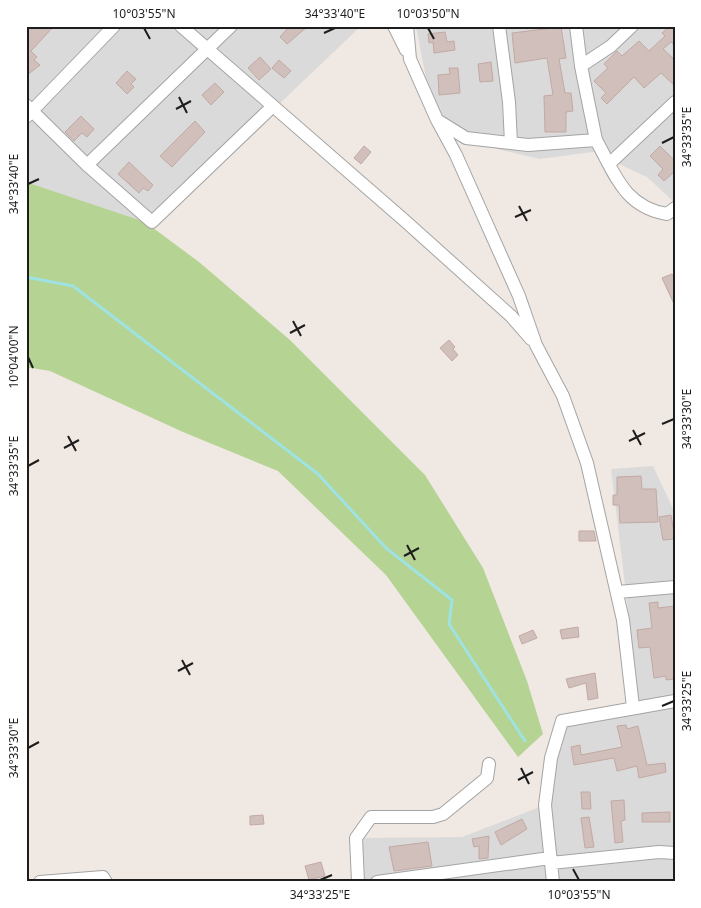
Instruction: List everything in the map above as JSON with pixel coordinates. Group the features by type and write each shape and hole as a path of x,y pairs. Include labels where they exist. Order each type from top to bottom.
{"street":[{"path":"114,26 28,111 152,222 273,106"},
{"path":"181,26 511,316 536,345"},
{"path":"87,165 231,26"},
{"path":"394,26 437,120 456,155 519,296 536,345 563,396 587,464 624,620 633,707"},
{"path":"407,26 410,59"},
{"path":"499,26 510,102 512,143"},
{"path":"576,26 581,66 596,140 609,164 625,193 649,211 667,214 675,208"},
{"path":"581,66 611,46 632,26"},
{"path":"609,164 675,102"},
{"path":"437,120 466,138 528,145 596,140"},
{"path":"618,592 675,587"},
{"path":"553,882 545,805 551,758 562,721 675,701"},
{"path":"358,882 356,838 371,817 433,818 443,814 487,778 489,764"},
{"path":"377,882 454,877 550,861 659,852 675,853"},
{"path":"40,882 103,877 106,882"}],"shaded area":[{"path":"26,26 361,26 152,225 26,182"},
{"path":"416,26 675,26 675,203 647,177 593,152 540,159 462,141 435,125"},
{"path":"653,466 675,513 675,882 357,882 356,838 462,837 545,805 562,721 639,700 611,469"}],"green space":[{"path":"26,182 145,222 199,262 290,340 425,475 483,568 527,681 543,734 518,757 386,575 278,471 183,432 50,371 26,367"}],"building":[{"path":"32,26 54,26 31,51 37,57 34,60 40,65 26,76 26,32"},
{"path":"284,26 308,26 287,44 280,37 287,29"},
{"path":"670,26 675,26 675,46 671,42 663,49 675,60 675,86 661,73 644,88 634,77 607,104 601,98 606,93 594,81 608,68 604,64 617,51 622,56 639,41 649,51 665,36 662,33"},
{"path":"561,27 566,58 559,59 565,93 571,93 573,111 566,112 566,132 545,132 544,96 553,95 547,58 515,63 512,33"},
{"path":"445,32 447,42 454,41 455,50 434,53 433,42 429,43 428,34"},
{"path":"260,57 271,69 259,80 248,68"},
{"path":"279,60 291,71 284,78 272,68"},
{"path":"491,62 493,81 480,82 478,64"},
{"path":"449,68 458,68 460,93 439,95 438,75 450,74"},
{"path":"127,71 136,79 131,84 134,87 127,94 116,83"},
{"path":"215,83 224,92 211,105 202,95"},
{"path":"81,116 94,129 87,137 82,133 74,141 65,132"},
{"path":"195,121 205,132 172,167 160,156"},
{"path":"364,146 371,152 361,164 354,158"},
{"path":"660,146 675,161 675,171 664,181 658,175 663,169 650,156"},
{"path":"129,162 153,185 148,191 143,188 139,193 118,174"},
{"path":"672,274 675,281 675,306 662,278"},
{"path":"449,340 455,347 453,349 458,355 452,361 440,348"},
{"path":"641,476 642,489 656,489 658,522 620,523 619,505 613,505 613,495 617,495 617,477"},
{"path":"671,515 675,539 663,540 659,517"},
{"path":"579,531 594,531 596,541 579,541"},
{"path":"658,602 658,608 675,606 675,679 666,680 666,676 654,678 650,647 639,648 637,630 652,628 649,603"},
{"path":"578,627 579,637 562,639 560,630"},
{"path":"533,630 537,638 522,644 519,636"},
{"path":"595,673 598,698 588,700 586,683 569,688 566,679"},
{"path":"626,725 627,729 638,726 647,765 665,763 666,772 639,778 637,766 617,771 614,758 574,765 571,747 580,745 581,755 622,747 617,726"},
{"path":"581,792 590,792 591,809 582,809"},
{"path":"624,800 625,820 621,821 623,842 615,843 611,801"},
{"path":"670,812 670,822 642,822 642,813"},
{"path":"263,815 264,824 250,825 250,816"},
{"path":"589,817 594,847 585,848 581,818"},
{"path":"522,819 527,829 501,845 495,832"},
{"path":"489,836 488,858 479,859 479,846 474,847 472,839"},
{"path":"428,842 432,866 394,871 389,847"},
{"path":"321,862 325,876 309,880 305,866"}],"waterway":[{"path":"26,277 73,286 318,474 386,548 452,600 449,624 525,741"}]}
